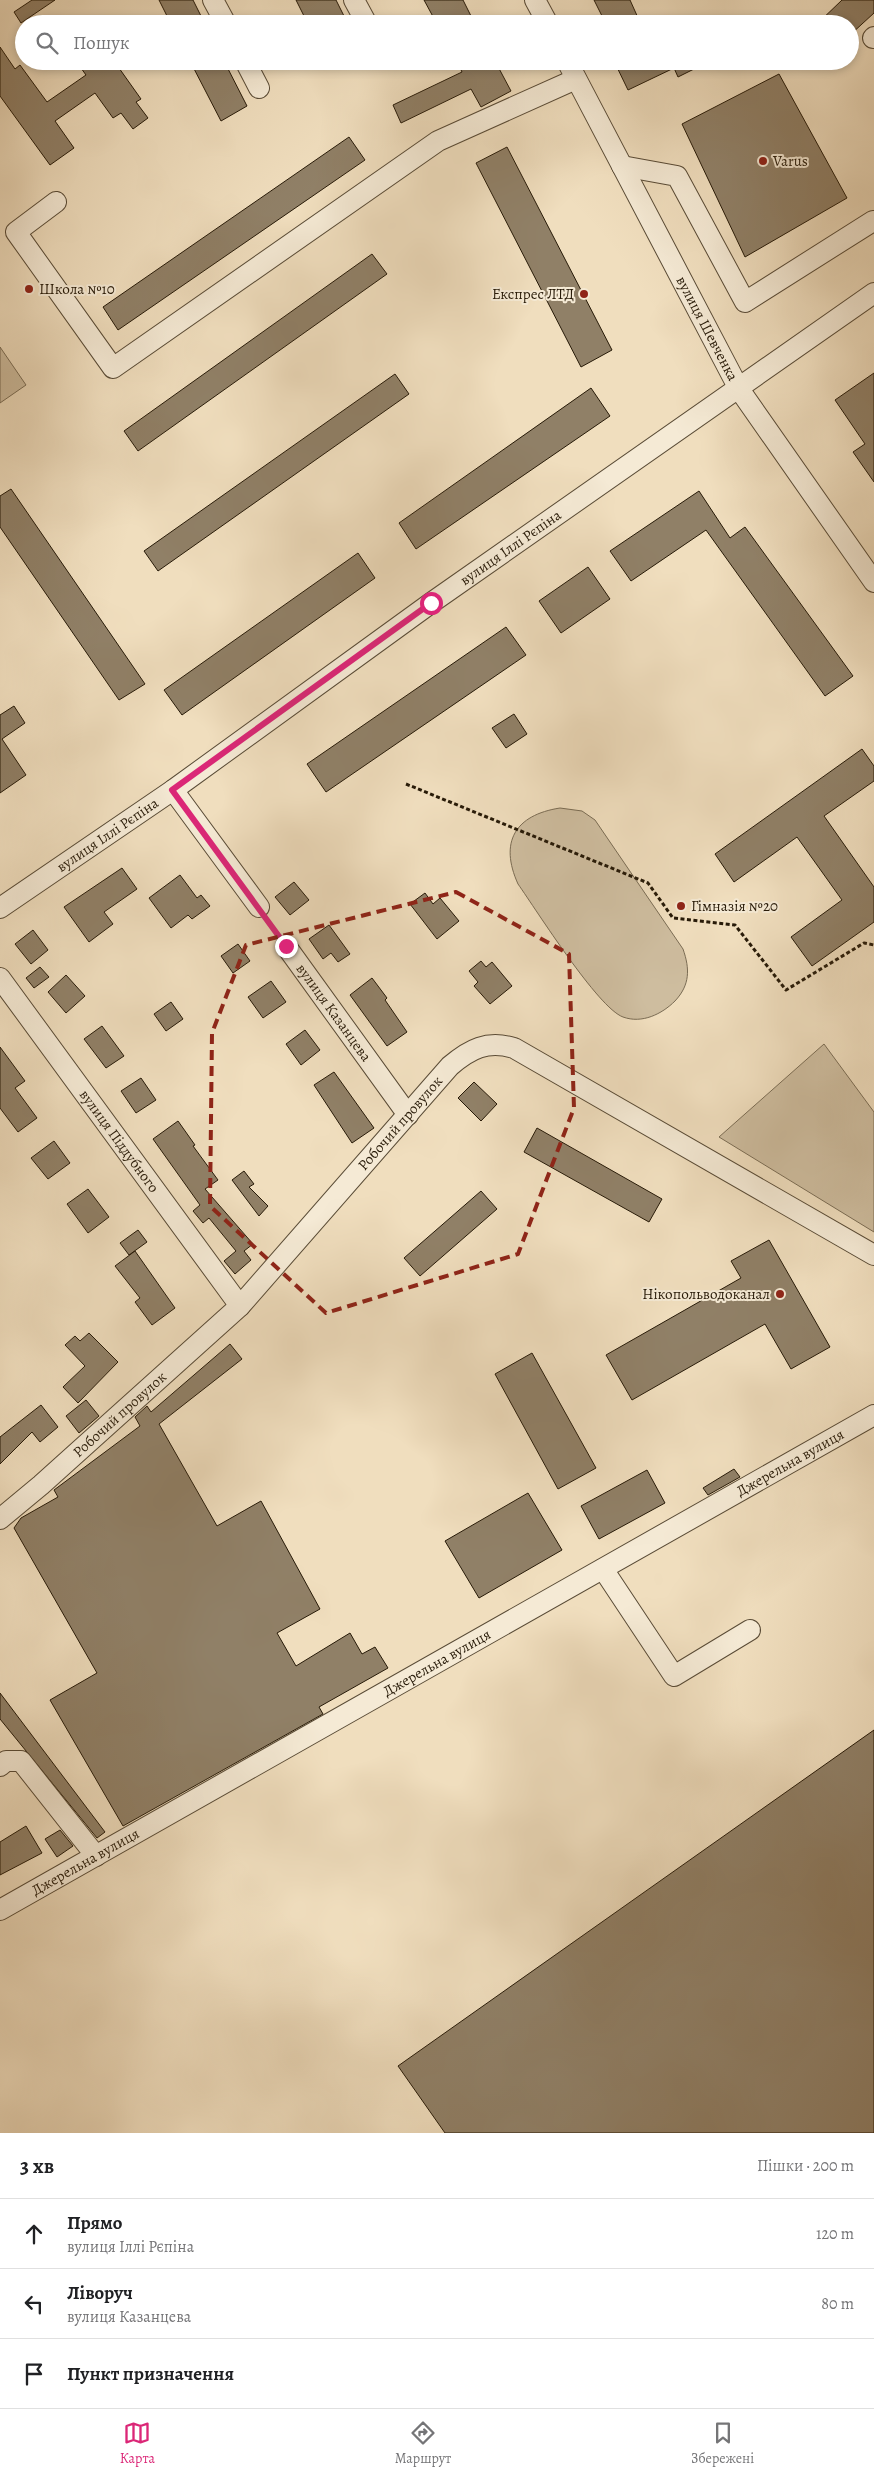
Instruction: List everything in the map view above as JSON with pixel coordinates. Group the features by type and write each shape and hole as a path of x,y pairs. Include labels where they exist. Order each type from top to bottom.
{"street":[{"path":"214,0 222,15"},
{"path":"354,0 362,15"},
{"path":"535,0 543,15"},
{"path":"250,70 259,88"},
{"name":"вулиця Шевченка","path":"572,70 739,389 874,582"},
{"path":"56,202 16,232 113,368 438,141 576,79"},
{"path":"622,166 677,176 745,302 873,220"},
{"name":"вулиця Іллі Рєпіна","path":"0,908 172,790 431,603 874,293"},
{"path":"172,790 259,907"},
{"name":"вулиця Казанцева","path":"286,946 408,1115"},
{"name":"вулиця Піддубного","path":"0,978 240,1306"},
{"name":"Робочий провулок","path":"0,1519 41,1485 240,1306 450,1066 467,1051 502,1044 522,1052 874,1256"},
{"name":"Джерельна вулиця","path":"0,1910 874,1415"},
{"path":"603,1569 674,1676 750,1630"},
{"path":"0,1766 6,1762 21,1761 96,1856"}],"path":[{"path":"406,784 648,883 673,918 735,925 786,990 864,943 874,945"},
{"path":"259,907 286,946"}],"highlighted area":[{"path":"456,892 569,954 574,1108 518,1254 326,1313 210,1206 212,1033 246,945"}],"shaded area":[{"path":"0,347 26,385 0,403"},
{"path":"560,808 582,811 595,820 683,949 688,970 684,989 675,1001 658,1014 651,1017 630,1019 612,1010 584,978 518,884 510,855 511,843 515,833 522,824 532,817"},
{"path":"824,1044 874,1112 874,1232 719,1137"}],"building":[{"path":"32,0 55,0 33,15 16,15 14,12"},
{"path":"159,0 193,0 200,15 166,15"},
{"path":"296,0 336,0 344,15 304,15"},
{"path":"424,0 463,0 470,15 432,15"},
{"path":"594,0 630,0 637,15 602,15"},
{"path":"842,0 874,0 874,13 859,27 859,15 826,15"},
{"path":"0,47 15,70 24,70 47,102 86,75 82,70 120,70 141,99 136,102 148,118 133,129 121,113 113,118 95,93 55,121 74,148 50,165 0,96"},
{"path":"195,70 229,70 247,106 221,121"},
{"path":"461,70 500,70 511,91 481,107 471,89 401,123 393,105 462,72"},
{"path":"618,70 670,70 628,90"},
{"path":"675,70 692,70 678,77"},
{"name":"Varus","path":"779,74 847,198 745,257 682,124"},
{"path":"349,137 365,160 118,330 103,307"},
{"path":"507,147 612,350 581,367 476,163"},
{"path":"372,254 387,274 138,451 124,431"},
{"path":"874,373 874,482 853,452 865,444 835,400"},
{"path":"395,374 409,394 158,571 144,551"},
{"path":"591,388 610,416 416,549 399,523"},
{"path":"11,489 145,684 119,700 0,527 0,496"},
{"path":"699,491 730,538 745,527 853,676 825,696 706,530 631,581 610,551"},
{"path":"358,553 375,578 182,715 164,690"},
{"path":"588,567 610,599 561,633 539,601"},
{"path":"506,627 526,655 326,792 307,764"},
{"path":"14,706 25,723 2,739 26,775 0,793 0,715"},
{"path":"514,714 527,734 506,748 492,728"},
{"path":"862,749 874,766 874,781 824,816 874,887 874,922 812,966 791,937 842,900 797,837 734,882 715,854"},
{"path":"122,868 137,889 104,912 113,924 89,942 64,907"},
{"path":"180,875 197,898 201,895 210,906 192,919 188,915 171,928 149,898"},
{"path":"294,882 309,900 290,915 275,897"},
{"path":"425,893 433,904 440,898 459,921 437,939 410,904"},
{"path":"329,925 350,954 338,962 331,953 323,959 309,939"},
{"path":"33,930 48,950 31,964 15,944"},
{"path":"238,944 250,961 233,973 221,956"},
{"path":"481,961 486,967 492,962 512,986 490,1004 474,986 478,982 469,971"},
{"path":"40,967 49,977 34,988 26,978"},
{"path":"66,975 85,996 66,1013 48,992"},
{"path":"372,978 387,998 385,1000 407,1032 387,1046 350,995"},
{"path":"271,981 286,1002 263,1018 248,997"},
{"path":"171,1002 183,1019 166,1031 154,1014"},
{"path":"102,1026 124,1056 106,1068 84,1039"},
{"path":"305,1030 320,1050 301,1065 286,1044"},
{"path":"0,1047 25,1081 15,1088 37,1118 18,1132 0,1108"},
{"path":"334,1072 374,1128 352,1143 314,1085"},
{"path":"141,1078 156,1100 136,1113 121,1091"},
{"path":"474,1082 497,1104 481,1121 458,1098"},
{"path":"178,1121 195,1145 193,1146 218,1180 205,1189 253,1244 244,1251 251,1260 235,1274 224,1261 236,1251 209,1218 203,1223 193,1211 200,1205 153,1139"},
{"path":"537,1128 662,1199 649,1222 524,1152"},
{"path":"54,1141 70,1163 48,1179 31,1158"},
{"path":"244,1171 254,1184 249,1187 268,1206 259,1216 232,1180"},
{"path":"88,1189 109,1217 88,1233 67,1204"},
{"path":"481,1191 497,1209 420,1276 404,1258"},
{"path":"138,1230 147,1242 129,1255 120,1243"},
{"path":"769,1240 830,1347 791,1369 765,1324 632,1400 606,1355 741,1278 731,1261"},
{"path":"135,1251 175,1308 152,1325 135,1302 140,1298 115,1266"},
{"path":"89,1333 118,1362 78,1403 63,1387 85,1366 65,1345 75,1336 80,1341"},
{"path":"230,1344 242,1359 159,1424 217,1526 261,1501 320,1609 277,1633 296,1666 350,1633 362,1654 375,1647 388,1668 319,1707 323,1714 123,1826 50,1700 97,1673 14,1528 21,1518 58,1497 54,1490 140,1426 135,1417 147,1406 151,1412"},
{"path":"532,1353 596,1468 558,1489 495,1374"},
{"path":"86,1400 99,1416 79,1433 66,1416"},
{"path":"41,1405 58,1427 40,1442 32,1432 0,1464 0,1437"},
{"path":"734,1469 740,1477 708,1495 703,1488"},
{"path":"647,1470 665,1503 599,1539 581,1506"},
{"path":"528,1493 562,1550 479,1598 445,1541"},
{"path":"0,1693 105,1832 97,1838 0,1719"},
{"path":"874,1730 874,2133 445,2133 398,2066"},
{"path":"26,1826 42,1853 0,1875 0,1842"},
{"path":"60,1830 73,1846 57,1857 45,1839"}],"place":[{"name":"Varus","path":"763,161"},
{"name":"Школа №10","path":"29,289"},
{"name":"Експрес ЛТД","path":"584,294"},
{"name":"Гімназія №20","path":"681,906"},
{"name":"Нікопольводоканал","path":"780,1294"}],"route":[{"path":"286,946 172,790 431,603"}]}
